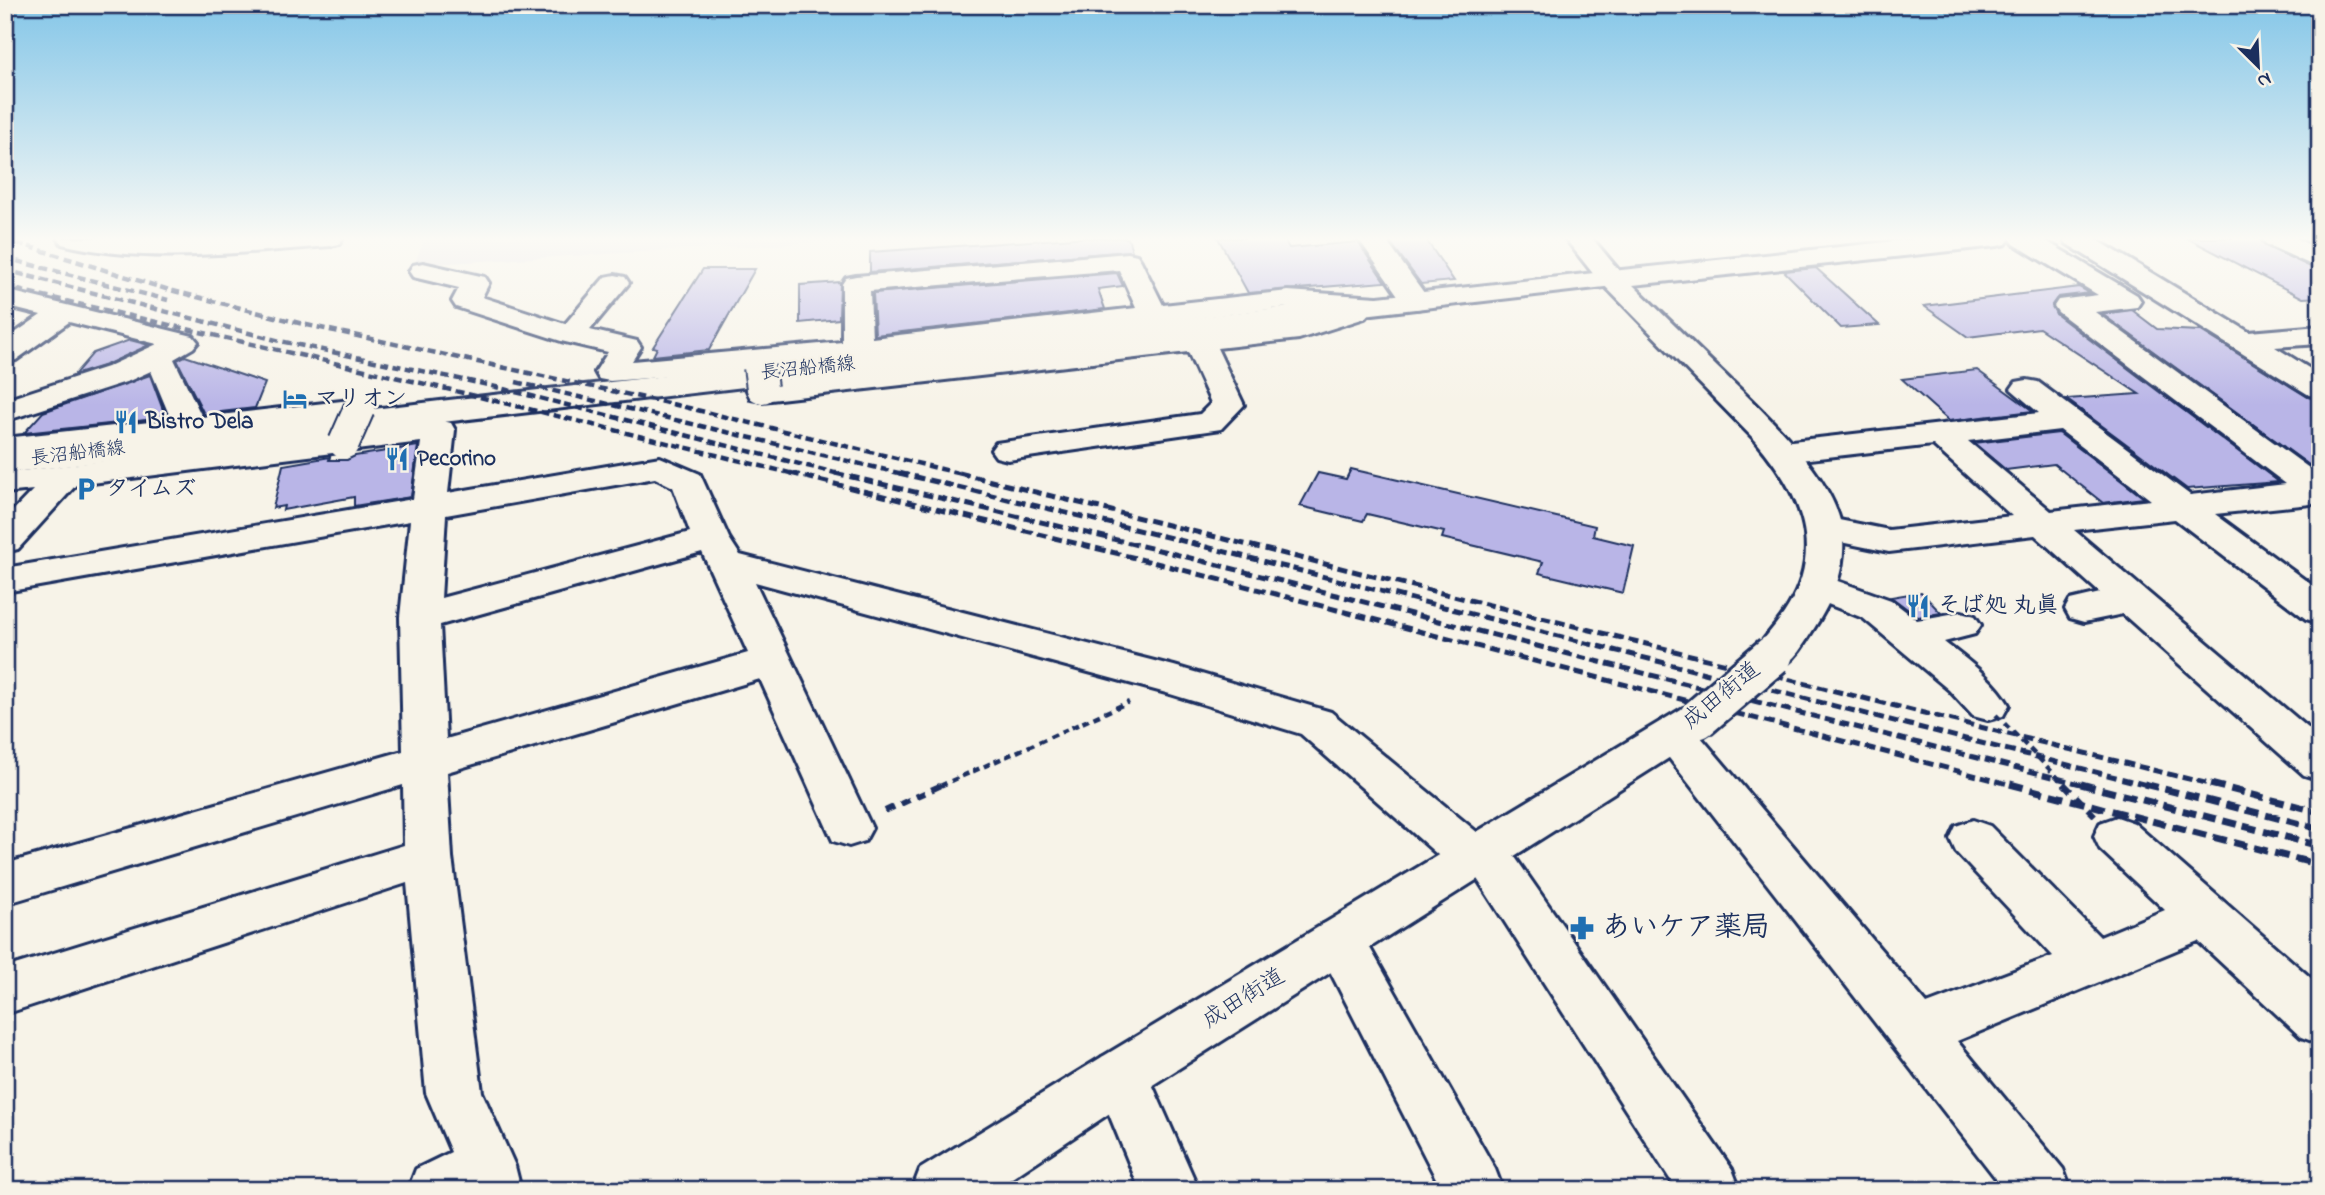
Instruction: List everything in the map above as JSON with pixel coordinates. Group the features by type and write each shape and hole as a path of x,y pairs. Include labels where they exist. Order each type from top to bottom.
{"main road":[{"path":"470,294 466,301 571,335 626,347 610,372 691,366 760,372 857,349 1289,299 1377,305"},
{"path":"571,335 606,294"},
{"path":"856,294 857,349"},
{"path":"1144,294 1154,315"},
{"path":"1411,294 1416,301"},
{"name":"長沼船橋線","path":"5,463 1480,294"},
{"name":"成田街道","path":"941,1190 1478,853 1686,727 1735,690 1773,655 1802,621 1818,586 1824,559 1824,527 1808,489 1783,452 1760,425 1627,294"},
{"path":"2115,294 2138,308 2068,306 2319,492"},
{"path":"2167,294 2320,388"},
{"path":"5,298 183,342 118,374 5,411"},
{"path":"760,372 762,392 1299,330 1377,305"},
{"path":"5,354 63,313"},
{"path":"2244,341 2320,335"},
{"path":"1008,450 1210,422 1227,405 1199,342"},
{"path":"156,357 164,366 186,417 179,429"},
{"path":"2028,389 2320,610"},
{"path":"5,448 359,409 344,443"},
{"path":"1783,452 2067,420"},
{"path":"5,483 439,430 429,507 420,617 428,857 454,1093 471,1182"},
{"path":"1940,434 2320,763"},
{"path":"5,580 660,467 688,481 849,828"},
{"path":"5,541 65,476"},
{"path":"1824,527 1889,541 2319,492"},
{"path":"420,617 719,550 1316,723 1478,853 1711,1190"},
{"path":"1818,586 1877,609 1911,635 1992,710"},
{"path":"2084,609 2132,599"},
{"path":"1911,635 1961,625"},
{"path":"5,884 771,661"},
{"path":"1686,727 1917,1031 2042,1190"},
{"path":"2109,829 2320,1020"},
{"path":"1973,839 2092,963"},
{"path":"5,991 428,857"},
{"path":"1917,1031 2092,963 2203,916"},
{"path":"1339,940 1474,1190"},
{"path":"1121,1075 1170,1190"}],"path":[{"path":"849,828 1174,681"},
{"path":"1992,710 2109,829"}],"building":[{"path":"687,294 741,294 709,350 653,356 657,348 653,347"},
{"path":"800,294 840,294 839,319 800,323"},
{"path":"873,294 1100,294 1105,309 875,335"},
{"path":"1807,294 1844,294 1879,325 1841,328"},
{"path":"2024,294 2084,294 2058,297 2052,305 2056,314 2279,482 2187,489 2066,399 2139,394 2039,328 1968,337 1924,306"},
{"path":"2295,294 2320,294 2320,297 2303,298"},
{"path":"2132,310 2157,329 2201,331 2308,397 2320,400 2320,473 2102,314"},
{"path":"130,340 149,345 106,365 74,375 93,353"},
{"path":"185,356 265,383 255,408 204,414 177,360"},
{"path":"1977,370 2033,411 1949,421 1902,379"},
{"path":"150,375 166,418 24,433 43,412"},
{"path":"2059,433 2144,498 2103,503 2054,464 2006,470 1974,443"},
{"path":"418,446 411,497 354,506 354,497 283,510 284,506 273,508 283,465 330,457 329,460 347,460 355,456"},
{"path":"1351,469 1595,526 1593,536 1634,546 1623,593 1539,573 1543,562 1442,538 1444,532 1367,514 1363,521 1300,506 1318,473 1346,479"},
{"path":"1921,592 1941,613 1918,617 1891,597"}],"railway":[{"path":"34,294 447,389 798,475"},
{"path":"97,294 280,341 488,385 837,473"},
{"path":"144,294 168,300"},
{"path":"185,294 307,325 672,404 966,475"},
{"path":"516,382 907,475"},
{"path":"790,473 1156,563 2016,786"},
{"path":"837,473 1163,551 2088,786"},
{"path":"837,473 843,475"},
{"path":"899,473 1171,538 2151,786"},
{"path":"959,473 2217,786"},
{"path":"2010,784 2320,865"},
{"path":"2081,784 2320,846"},
{"path":"2144,784 2320,829"},
{"path":"2210,784 2320,812"}],"place":[{"name":"マリオン","path":"295,399"},
{"name":"Bistro Dela","path":"126,422"},
{"name":"Pecorino","path":"397,459"},
{"name":"タイムズ","path":"86,489"},
{"name":"そば処 丸眞","path":"1918,606"},
{"name":"あいケア薬局","path":"1582,928"}]}
